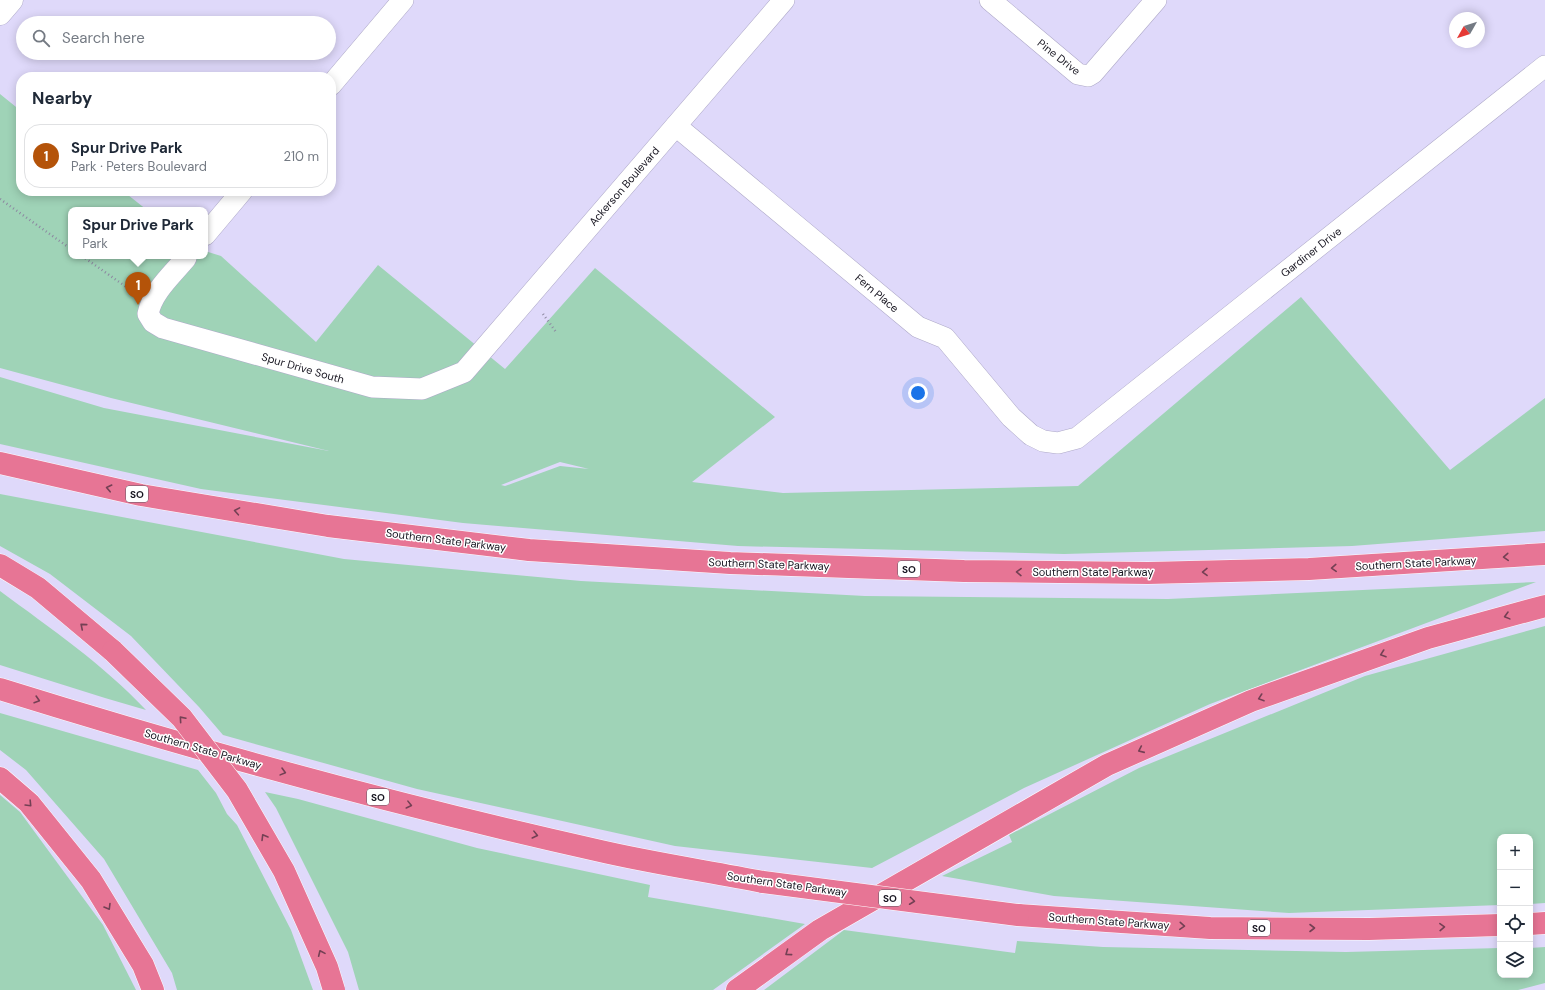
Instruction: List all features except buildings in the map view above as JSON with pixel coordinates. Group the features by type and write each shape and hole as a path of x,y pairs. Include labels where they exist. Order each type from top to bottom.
{"highway":[{"name":"Southern State Parkway","path":"0,463 141,495 328,526 529,550 730,563 964,571 1148,573 1310,569 1545,554"},
{"path":"0,565 38,588 113,651 182,718 237,790 284,871 327,967 334,990"},
{"path":"737,990 820,930 1107,765 1251,701 1428,638 1545,606"},
{"name":"Southern State Parkway","path":"0,689 117,725 244,761 423,808 597,850 763,882 1018,915 1210,928 1369,929 1497,925"},
{"path":"0,778 29,803 91,880 143,965 153,990"},
{"path":"1533,924 1545,923"}],"street":[{"path":"0,14 12,0"},
{"path":"336,79 403,0"},
{"name":"Ackerson Boulevard","path":"464,372 784,0"},
{"name":"Pine Drive","path":"990,0 1078,74 1088,76 1093,73 1156,0"},
{"name":"Gardiner Drive","path":"1077,438 1545,66"},
{"name":"Fern Place","path":"676,126 918,327 944,338 1011,417 1030,435 1043,441 1058,443 1077,438"},
{"path":"208,231 238,196"},
{"path":"148,309 154,296 185,259"},
{"name":"Spur Drive South","path":"148,309 153,322 163,328 372,388 422,389 464,372"}],"path":[{"path":"0,199 68,247"},
{"path":"86,259 148,309"}],"green space":[{"path":"0,94 16,107 16,196 129,196 143,207 68,207 68,259 208,259 208,252 221,256 316,342 378,265 505,369 595,268 775,417 692,482 783,493 1078,486 1301,297 1450,470 1545,398 1545,531 1352,546 1064,554 738,546 463,523 201,489 0,444 0,377 104,408 329,451 111,398 0,368","holes":["560,462 589,469 560,466 505,486 501,485"]},
{"path":"0,494 344,559 581,581 865,596 1168,599 1536,582 1210,704 1024,788 872,868 675,846 417,789 223,735 199,707 131,636 50,574 0,546"},
{"path":"0,591 95,662 130,693 146,710 0,665"},
{"path":"1545,626 1545,903 1533,904 1533,834 1497,834 1497,905 1289,913 1054,896 942,876 1012,842 1009,835 1139,768 1365,676"},
{"path":"0,713 198,770 216,793 227,814 237,825 291,930 313,990 177,990 172,973 104,859 26,770 0,750"},
{"path":"265,792 298,799 477,848 650,885 648,897 805,924 713,990 359,990 348,952 276,808"},
{"path":"0,795 20,812 103,925 136,990 0,990"},
{"path":"844,930 1015,953 1017,941 1103,947 1346,952 1497,948 1497,978 1533,978 1533,948 1545,947 1545,983 1518,990 764,990"}],"place":[{"name":"Spur Drive Park","path":"138,305"}]}
